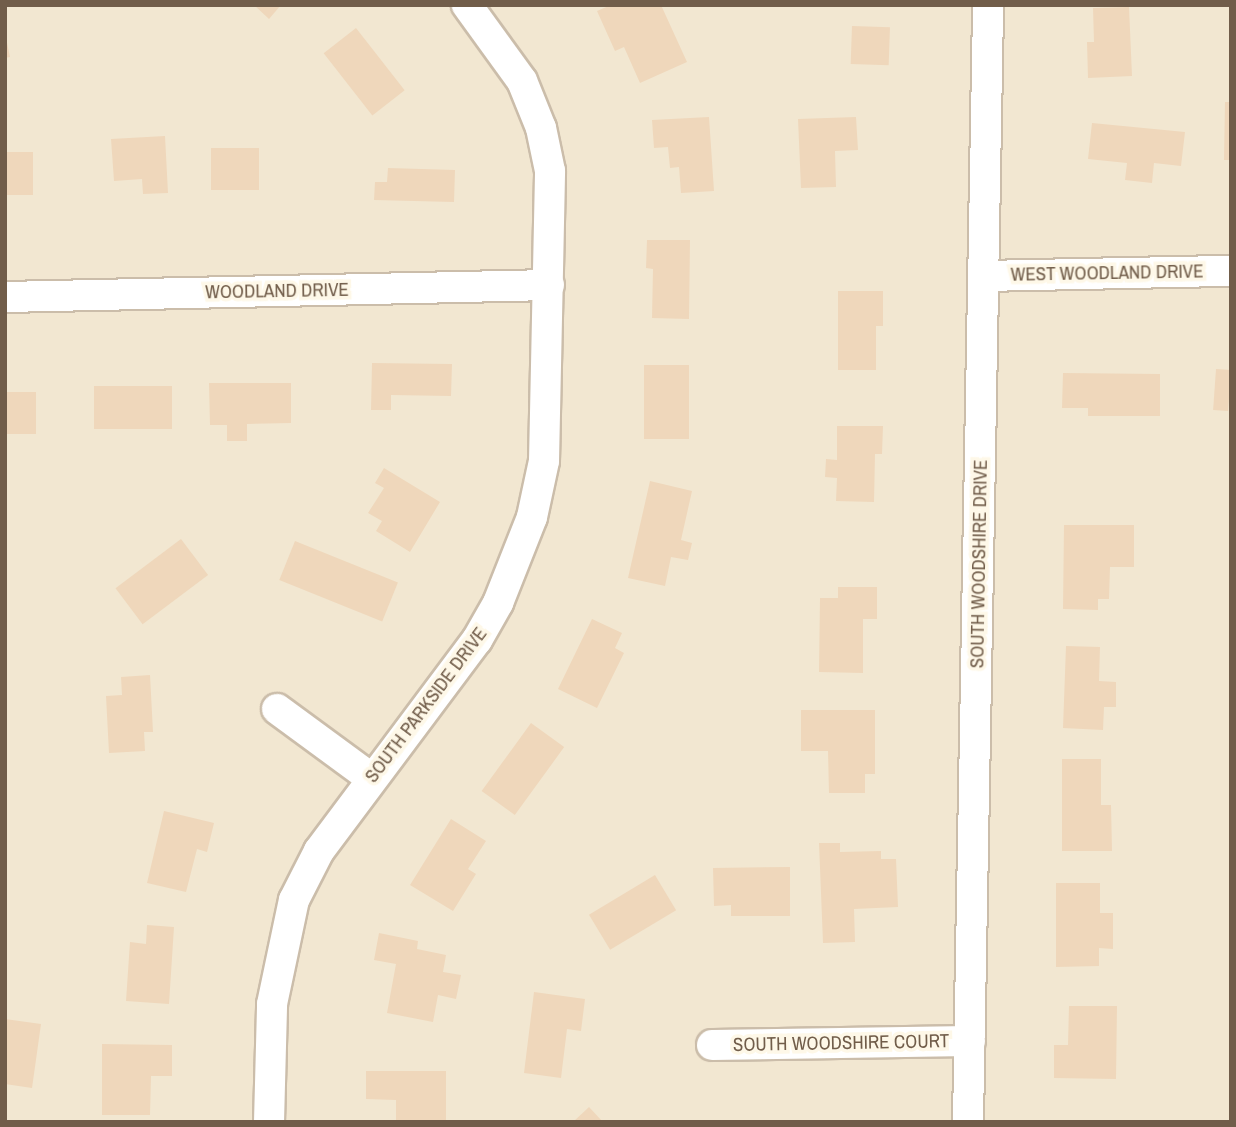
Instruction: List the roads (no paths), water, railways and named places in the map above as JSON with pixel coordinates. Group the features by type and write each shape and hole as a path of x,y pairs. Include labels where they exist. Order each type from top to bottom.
{"street":[{"name":"SOUTH PARKSIDE DRIVE","path":"269,1122 272,1004 284,934 294,900 319,851 371,778 477,640 514,568 544,461 552,203 541,128 522,81 467,5"},
{"name":"SOUTH WOODSHIRE DRIVE","path":"968,1122 988,5"},
{"name":"WEST WOODLAND DRIVE","path":"984,276 1231,271"},
{"name":"WOODLAND DRIVE","path":"5,298 550,285"},
{"path":"277,709 371,778"},
{"name":"SOUTH WOODSHIRE COURT","path":"712,1045 970,1041"}]}
